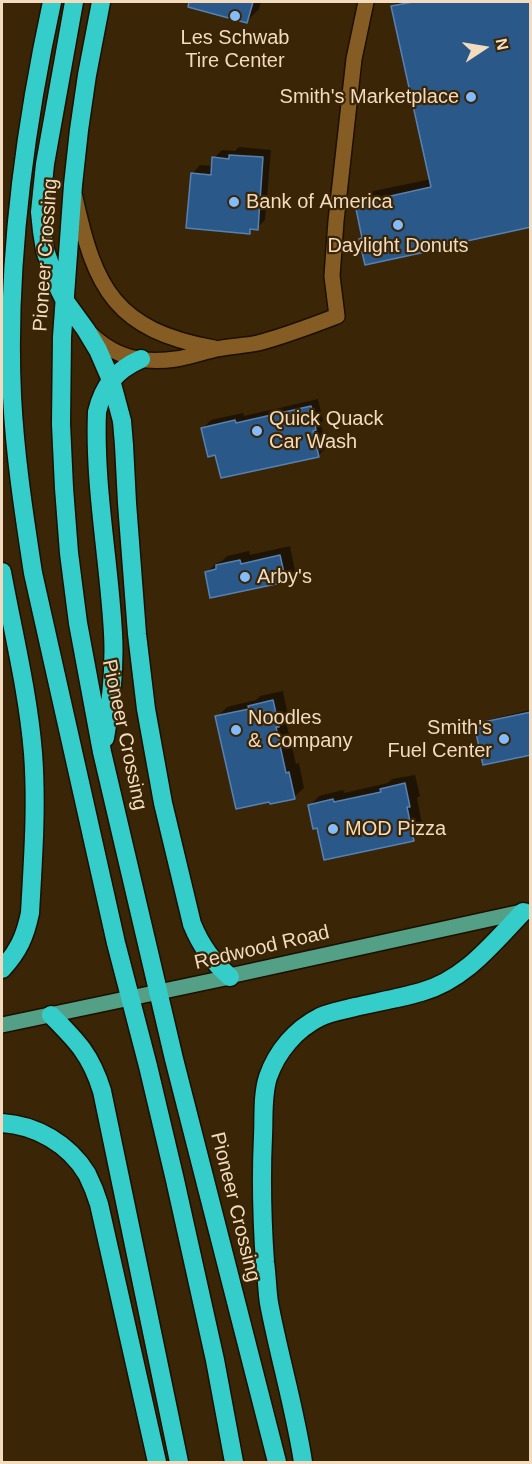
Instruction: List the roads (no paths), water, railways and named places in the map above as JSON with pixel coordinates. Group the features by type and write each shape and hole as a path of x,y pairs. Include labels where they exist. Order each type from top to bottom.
{"highway":[{"name":"Pioneer Crossing","path":"51,2 20,189 11,336 16,455 33,573 116,943 154,1089 215,1360 234,1462"},
{"path":"74,2 45,164 40,212 42,231 57,285 98,350 116,396 123,429 126,503 137,634 146,708 163,802 192,924 198,940 217,966 230,977"},
{"name":"Pioneer Crossing","path":"101,2 79,130 65,301 61,424 69,552 78,623 102,752 176,1067 277,1462"},
{"path":"2,367 11,336"},
{"path":"102,752 111,696 113,634 101,512 97,412 100,399 111,380 125,368 141,359"},
{"path":"2,572 31,733 34,783 30,913 26,933 19,947 2,969"},
{"path":"303,1462 269,1301 264,1248 261,1177 265,1092 273,1065 297,1033 321,1017 422,992 459,975 527,911"},
{"path":"51,1014 84,1049 92,1062 102,1091 179,1462"},
{"path":"2,1123 24,1126 54,1140 77,1161 93,1187 99,1204 157,1462"}],"main road":[{"name":"Redwood Road","path":"2,1025 527,911"}],"street":[{"path":"86,330 115,352 128,357 161,361 258,343 337,316 332,276 334,238 354,59 366,2"},
{"path":"73,185 85,236 98,274 114,301 146,327 179,340 217,349"}],"place":[{"name":"Les Schwab Tire Center","path":"235,16"},
{"name":"Smith's Marketplace","path":"471,97"},
{"name":"Bank of America","path":"234,202"},
{"name":"Daylight Donuts","path":"398,225"},
{"name":"Quick Quack Car Wash","path":"257,431"},
{"name":"Arby's","path":"245,577"},
{"name":"Noodles & Company","path":"236,730"},
{"name":"Smith's Fuel Center","path":"504,739"},
{"name":"MOD Pizza","path":"333,829"}]}
